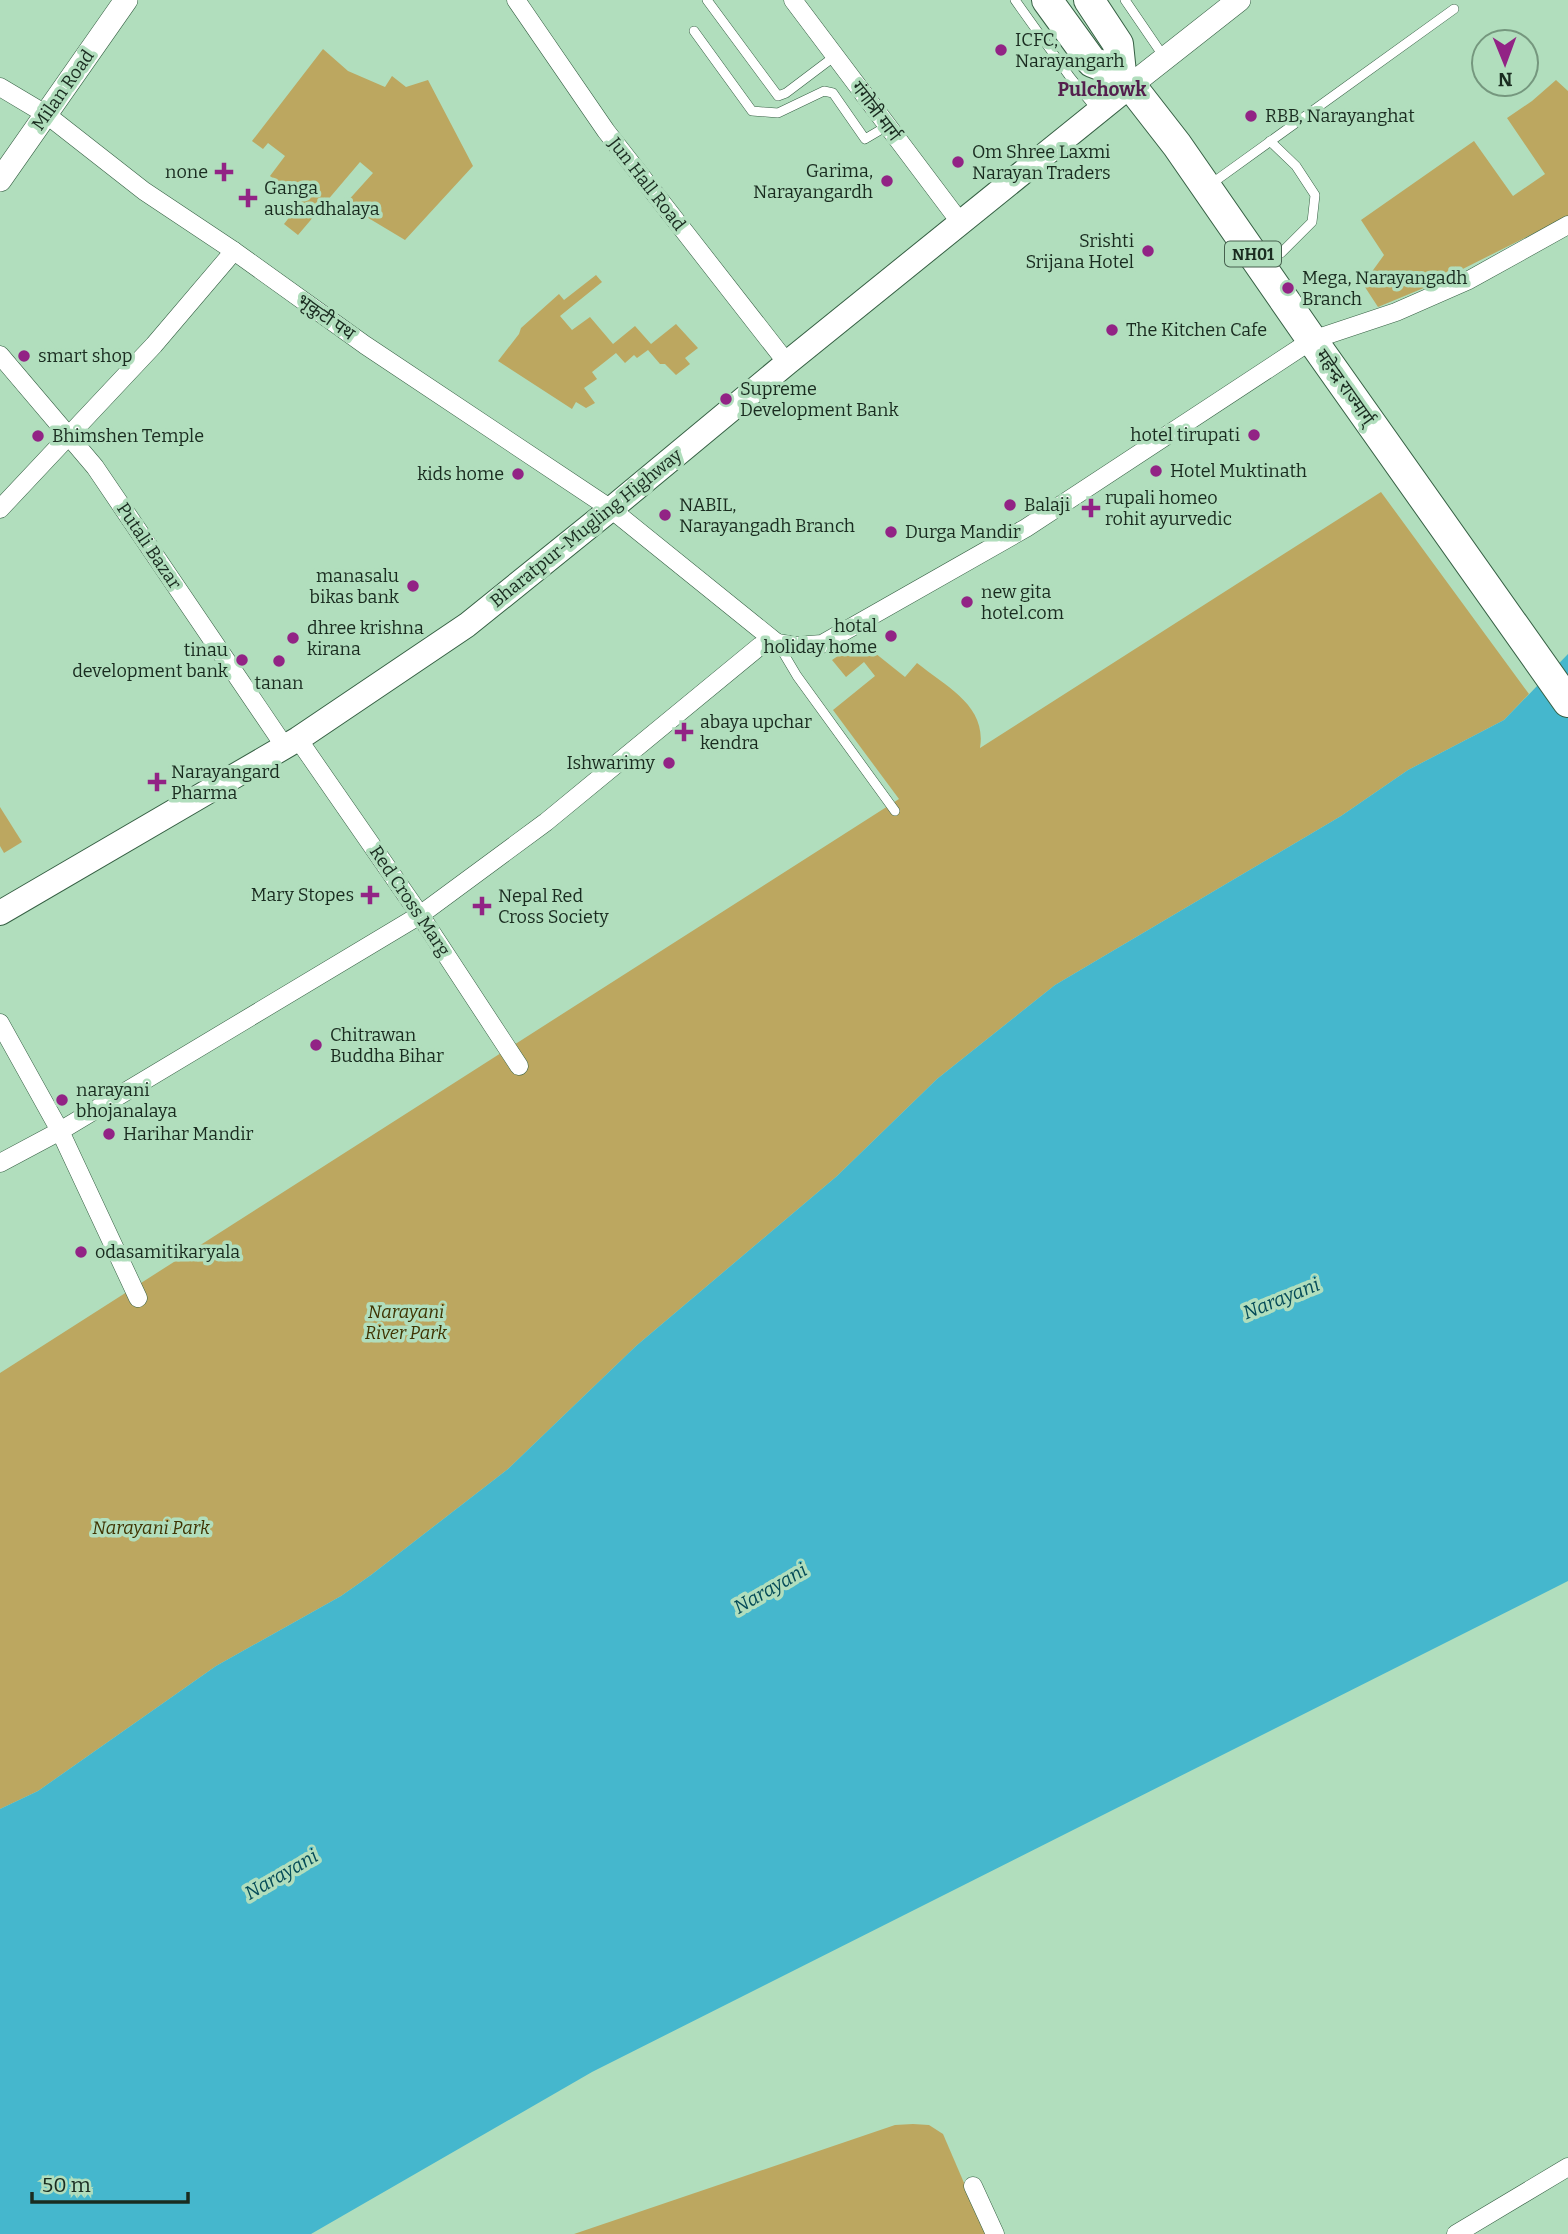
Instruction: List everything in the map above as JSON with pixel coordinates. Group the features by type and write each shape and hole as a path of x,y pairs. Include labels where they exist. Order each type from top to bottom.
{"highway":[{"name":"महेन्द्र राज्मार्ग्","path":"1047,0 1091,62 1126,79"},
{"name":"महेन्द्र राज्मार्ग्","path":"1088,0 1118,44 1126,79 1177,145 1568,702"}],"main road":[{"name":"Bharatpur-Mugling Highway","path":"0,913 291,743 467,625 1098,111 1126,79"}],"street":[{"name":"Milan Road","path":"0,180 126,0"},
{"name":"Jun Hall Road","path":"516,0 606,131 786,363"},
{"name":"गंगोत्री मार्ग","path":"793,0 960,222"},
{"path":"1126,79 1165,58 1239,0"},
{"name":"भृकुटी पथ","path":"0,87 47,115 144,191 234,251 365,345 611,509 777,643"},
{"path":"0,1163 60,1131 420,915 545,822 760,646 777,643 796,646 822,644 1026,528 1312,340 1396,312 1469,280 1568,225"},
{"path":"0,509 154,345 234,251"},
{"name":"Putali Bazar","path":"0,355 95,467 291,743"},
{"name":"Red Cross Marg","path":"291,743 420,915 519,1066"},
{"path":"0,1023 60,1131 138,1298"},
{"path":"1456,2234 1568,2167"},
{"path":"974,2186 995,2234"}],"lane":[{"path":"707,0 778,96 786,93 835,56"},
{"path":"1015,0 1098,111"},
{"path":"1125,0 1165,58"},
{"path":"1206,187 1454,9"},
{"path":"694,31 752,111 778,113 824,91 832,93 865,139 887,126"},
{"path":"1270,141 1296,166 1315,195 1311,222 1280,253"},
{"path":"777,643 797,676 895,811"}],"green space":[{"path":"323,49 348,71 385,87 392,76 406,87 428,80 473,166 405,240 345,204 373,173 360,162 298,235 284,224 302,201 270,176 285,156 268,143 263,149 252,141"},
{"path":"1556,80 1568,91 1568,216 1431,285 1378,307 1363,284 1384,255 1361,220 1474,141 1513,196 1545,174 1507,118 1535,98 1540,98 1540,94"},
{"path":"596,275 602,282 560,316 572,330 590,317 613,344 635,326 651,344 676,324 698,348 685,358 690,364 676,375 665,364 660,364 648,350 637,358 634,355 625,363 616,353 592,372 597,379 584,388 595,403 586,408 576,402 572,409 498,361 521,328 559,294 564,300"},
{"name":"Narayani River Park","path":"1381,492 1529,694 1504,720 1408,770 1341,816 1055,985 937,1079 837,1176 636,1346 508,1469 341,1596 216,1666 38,1791 0,1809 0,1373 899,799 833,710 875,676 864,662 846,677 832,660 860,641 905,677 917,663 952,689 971,709 977,720 981,733 980,748"},
{"path":"0,807 22,842 4,853 0,846"},
{"path":"895,2125 929,2125 943,2134 986,2234 574,2234"}],"water":[{"name":"Narayani","path":"1568,654 1568,1581 592,2072 311,2234 0,2234 0,1809 38,1791 216,1666 341,1596 508,1469 636,1346 837,1176 937,1079 1055,985 1341,816 1408,770 1504,720"}],"place":[{"name":"ICFC, Narayangarh","path":"1001,50"},
{"name":"RBB, Narayanghat","path":"1251,116"},
{"name":"Om Shree Laxmi Narayan Traders","path":"958,162"},
{"name":"none","path":"224,172"},
{"name":"Garima, Narayangardh","path":"887,181"},
{"name":"Ganga aushadhalaya","path":"248,198"},
{"name":"Srishti Srijana Hotel","path":"1148,251"},
{"name":"Mega, Narayangadh Branch","path":"1288,288"},
{"name":"The Kitchen Cafe","path":"1112,330"},
{"name":"smart shop","path":"24,356"},
{"name":"Supreme Development Bank","path":"726,399"},
{"name":"hotel tirupati","path":"1254,435"},
{"name":"Bhimshen Temple","path":"38,436"},
{"name":"Hotel Muktinath","path":"1156,471"},
{"name":"kids home","path":"518,474"},
{"name":"Balaji","path":"1010,505"},
{"name":"rupali homeo rohit ayurvedic","path":"1091,508"},
{"name":"NABIL, Narayangadh Branch","path":"665,515"},
{"name":"Durga Mandir","path":"891,532"},
{"name":"manasalu bikas bank","path":"413,586"},
{"name":"new gita hotel.com","path":"967,602"},
{"name":"hotal holiday home","path":"891,636"},
{"name":"dhree krishna kirana","path":"293,638"},
{"name":"tinau development bank","path":"242,660"},
{"name":"tanan","path":"279,661"},
{"name":"abaya upchar kendra","path":"684,732"},
{"name":"Ishwarimy","path":"669,763"},
{"name":"Narayangard Pharma","path":"157,782"},
{"name":"Mary Stopes","path":"370,895"},
{"name":"Nepal Red Cross Society","path":"482,906"},
{"name":"Chitrawan Buddha Bihar","path":"316,1045"},
{"name":"narayani bhojanalaya","path":"62,1100"},
{"name":"Harihar Mandir","path":"109,1134"},
{"name":"odasamitikaryala","path":"81,1252"}],"district":[{"name":"Pulchowk","path":"1102,89"}],"park label":[{"name":"Narayani Park","path":"151,1528"}]}
